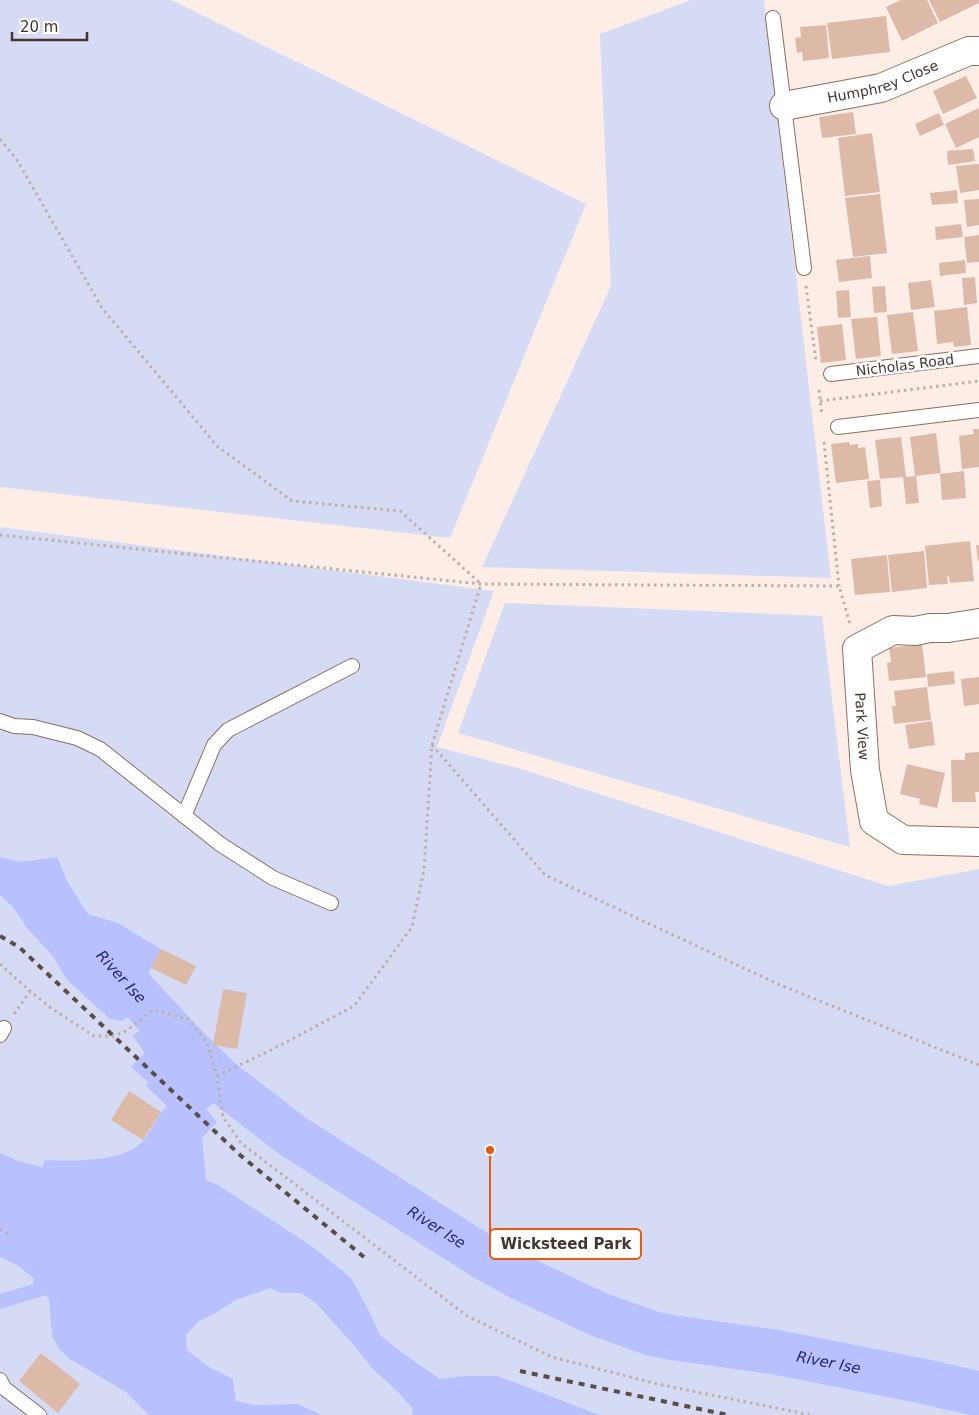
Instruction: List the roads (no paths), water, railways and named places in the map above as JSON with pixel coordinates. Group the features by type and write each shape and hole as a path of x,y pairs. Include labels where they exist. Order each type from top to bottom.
{"street":[{"name":"Humphrey Close","path":"784,106 881,88 970,51 979,50"},
{"name":"Park View","path":"979,623 948,628 893,630 857,649 865,770 874,821 903,840 979,842"}],"lane":[{"path":"773,18 804,268"},
{"name":"Nicholas Road","path":"830,374 979,356"},
{"path":"838,427 979,410"},
{"path":"184,816 214,745 228,730 352,666"},
{"path":"0,721 14,726 33,726 77,738 100,749 220,844 273,878 331,903"},
{"path":"0,1380 4,1388 39,1415"}],"water":[{"path":"0,857 20,862 57,857 68,883 88,914 118,923 161,949 133,998 141,1007 122,1021 110,1019 68,981 52,955 27,928 13,907 0,895"},
{"path":"155,1018 174,1029 196,1051 197,1066 212,1086 215,1102 206,1109 217,1122 202,1138 206,1180 218,1185 313,1247 351,1278 380,1335 440,1379 465,1376 498,1376 599,1415 412,1415 413,1409 371,1367 315,1302 301,1293 281,1293 270,1288 236,1300 199,1321 186,1335 187,1350 209,1367 233,1379 236,1401 255,1405 298,1404 321,1415 149,1415 126,1392 70,1359 59,1349 52,1335 49,1300 46,1295 0,1309 0,1294 33,1284 34,1279 19,1266 0,1257 0,1153 18,1161 42,1167 45,1160 69,1161 110,1157 134,1148 143,1141 167,1106 146,1086 148,1082 131,1067 145,1053 133,1036"}],"waterway":[{"name":"River Ise","path":"95,948 191,1052 220,1080 294,1137 485,1258 517,1276 600,1315 654,1334 775,1352 979,1394"}],"railway":[{"path":"0,936 19,947 240,1155 364,1257"},
{"path":"520,1371 728,1415"}],"place":[{"name":"Wicksteed Park","path":"490,1150"}]}
